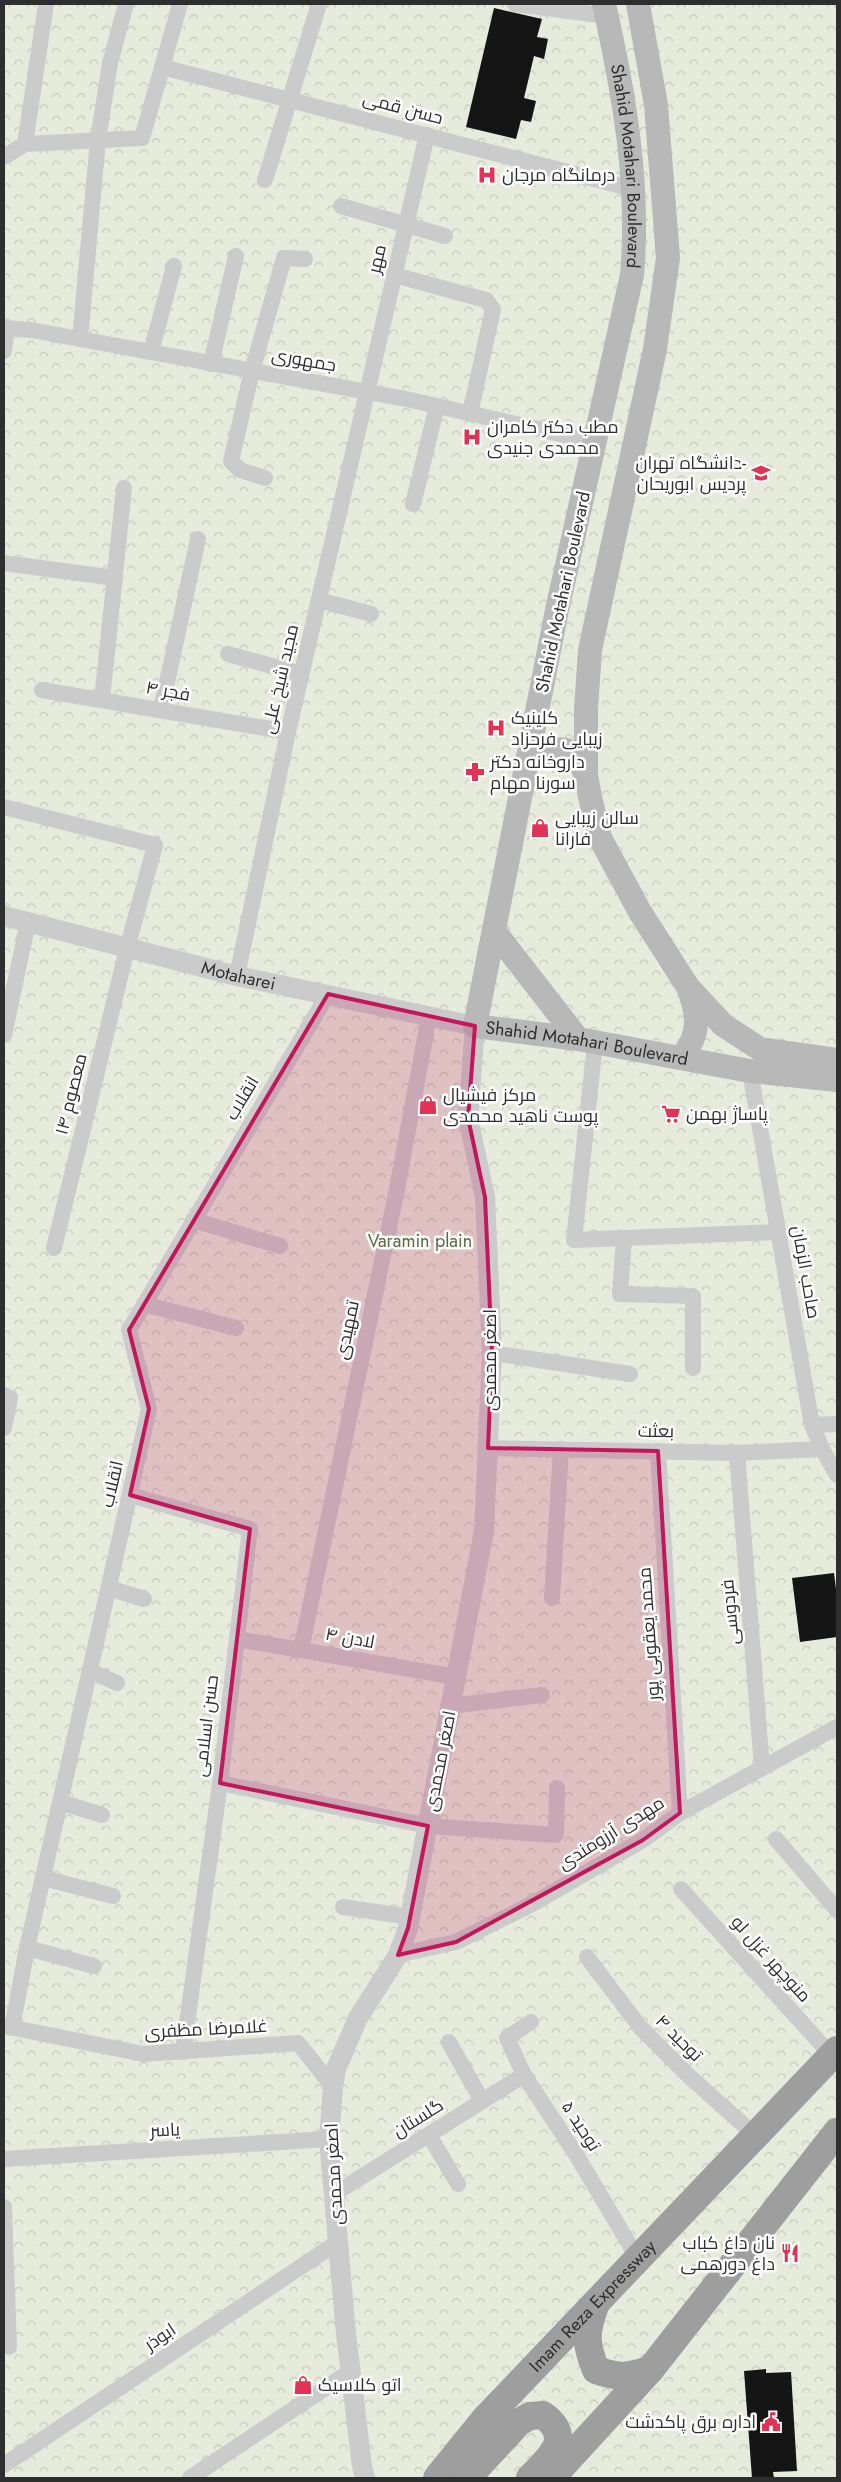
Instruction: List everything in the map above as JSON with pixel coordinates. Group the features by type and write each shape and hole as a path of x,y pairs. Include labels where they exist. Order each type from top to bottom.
{"highway":[{"name":"Imam Reza Expressway","path":"437,2478 484,2420 835,2053"},
{"path":"550,2478 650,2370 837,2132"},
{"path":"596,2305 587,2329 587,2349 596,2370 615,2377 632,2376 650,2370"},
{"path":"467,2478 519,2422 530,2416 543,2415 554,2423 559,2437 556,2450 530,2478"}],"main road":[{"name":"Shahid Motahari Boulevard","path":"638,4 656,105 668,258 656,349 590,650 587,671 586,775 600,838 640,912 688,987 723,1025 760,1049 837,1060"},
{"name":"Shahid Motahari Boulevard","path":"606,10 632,163 636,237 632,275 557,610 475,1026 682,1057 750,1071 837,1080"},
{"path":"538,712 542,728 548,736 567,738 586,724"},
{"path":"529,759 556,749 566,749 577,757 586,775"},
{"path":"495,932 587,1042"},
{"path":"682,1057 692,1044 696,1033 695,1007 688,987"}],"street":[{"path":"25,144 46,4"},
{"path":"80,340 98,140 110,63 126,4"},
{"path":"4,157 25,144 142,138 180,4"},
{"path":"265,180 288,99 319,4"},
{"path":"516,4 606,10"},
{"name":"حسن قمی","path":"162,67 633,189"},
{"name":"مهر","path":"366,392 427,135"},
{"path":"341,206 446,236"},
{"path":"211,364 236,256"},
{"path":"266,478 240,470 231,461 252,371 284,258 306,259"},
{"path":"151,352 174,266"},
{"path":"394,275 486,300 493,309 470,414"},
{"path":"4,350 5,328"},
{"name":"جمهوری","path":"5,328 151,352 366,392 595,442"},
{"name":"مجید شیخ علی","path":"237,976 288,732 366,392"},
{"path":"413,504 437,406"},
{"path":"102,700 124,488"},
{"path":"161,710 198,539"},
{"path":"4,563 115,578"},
{"path":"318,600 371,614"},
{"path":"228,654 302,674"},
{"name":"فجر ۴","path":"42,690 288,732"},
{"name":"۱۴ معصوم","path":"4,807 155,845 127,949 54,1248"},
{"name":"Motaharei","path":"4,916 237,976 475,1026"},
{"path":"4,1035 28,922"},
{"name":"انقلاب","path":"8,2027 149,1409 129,1330 328,994"},
{"name":"تمهیدی","path":"301,1650 397,1189 429,1017"},
{"name":"اصغر محمدی","path":"365,2478 351,2371 329,2139 336,2069 358,2018 398,1955 410,1917 484,1531 492,1353 485,1197 468,1118 475,1026"},
{"path":"587,1042 574,1240 780,1232"},
{"name":"صاحب الزمان","path":"750,1071 780,1232 812,1425 822,1449 837,1475"},
{"path":"193,1220 280,1246"},
{"path":"624,1239 620,1294 693,1296 693,1368"},
{"path":"144,1304 236,1328"},
{"path":"492,1353 630,1374"},
{"path":"4,1394 10,1398 4,1428"},
{"path":"812,1425 837,1424"},
{"name":"بعثت","path":"488,1448 737,1453 822,1449"},
{"path":"552,1598 562,1449"},
{"name":"محمد یعقوبی پور","path":"658,1451 680,1813"},
{"name":"فردوسی","path":"737,1453 762,1768"},
{"name":"حسن اسلامی","path":"130,1495 250,1529 220,1783 183,2052"},
{"path":"109,1588 144,1599"},
{"name":"لادن ۴","path":"237,1639 456,1677"},
{"path":"90,1671 117,1683"},
{"path":"450,1706 542,1695"},
{"name":"مهدی آرزومندی","path":"398,1955 456,1942 532,1904 617,1855 680,1813 837,1727"},
{"path":"220,1783 428,1826 556,1835 557,1788"},
{"path":"60,1802 102,1815"},
{"path":"776,1839 837,1910"},
{"path":"43,1878 113,1896"},
{"name":"منوچهر غزل لو","path":"681,1889 835,2053"},
{"path":"343,1907 410,1917"},
{"path":"27,1948 94,1966"},
{"name":"توحید ۴","path":"587,1957 640,2027 690,2077 756,2136"},
{"name":"توحید ۵","path":"531,2022 507,2038 524,2075 576,2156 638,2259"},
{"name":"غلامرضا مظفری","path":"8,2027 143,2054 298,2043 333,2087"},
{"path":"449,2042 482,2101"},
{"name":"گلستان","path":"334,2194 524,2075"},
{"path":"429,2135 458,2184"},
{"name":"یاسر","path":"4,2159 329,2139"},
{"path":"4,2207 9,2347"},
{"name":"ابوذر","path":"4,2465 338,2242"},
{"path":"190,2478 351,2371"}],"highlighted area":[{"path":"328,994 475,1026 468,1118 485,1197 492,1353 488,1448 658,1451 680,1813 643,1840 456,1942 398,1955 408,1928 428,1826 220,1783 250,1529 130,1495 149,1409 129,1330"}],"green space":[{"name":"Varamin plain","path":"4,4 837,4 837,2478 4,2478"}],"building":[{"path":"494,8 542,19 537,37 548,39 544,59 534,56 524,98 536,101 531,122 521,120 516,139 466,127"},
{"path":"834,1573 837,1597 837,1637 800,1642 792,1578"},
{"name":"اداره برق پاکدشت","path":"766,2369 766,2373 791,2372 797,2471 773,2472 774,2478 752,2478 744,2371"}],"place":[{"name":"درمانگاه مرجان","path":"487,175"},
{"name":"مطب دکتر کامران محمدی جنیدی","path":"472,437"},
{"name":"دانشگاه تهران- پردیس ابوریحان","path":"761,473"},
{"name":"کلینیک زیبایی فرحزاد","path":"496,728"},
{"name":"داروخانه دکتر سورنا مهام","path":"475,772"},
{"name":"سالن زیبایی فارانا","path":"540,828"},
{"name":"مرکز فیشیال پوست ناهید محمدی","path":"428,1105"},
{"name":"پاساژ بهمن","path":"671,1114"},
{"name":"نان داغ کباب داغ دورهمی","path":"790,2253"},
{"name":"اتو کلاسیک","path":"303,2385"},
{"name":"اداره برق پاکدشت","path":"771,2422"}]}
